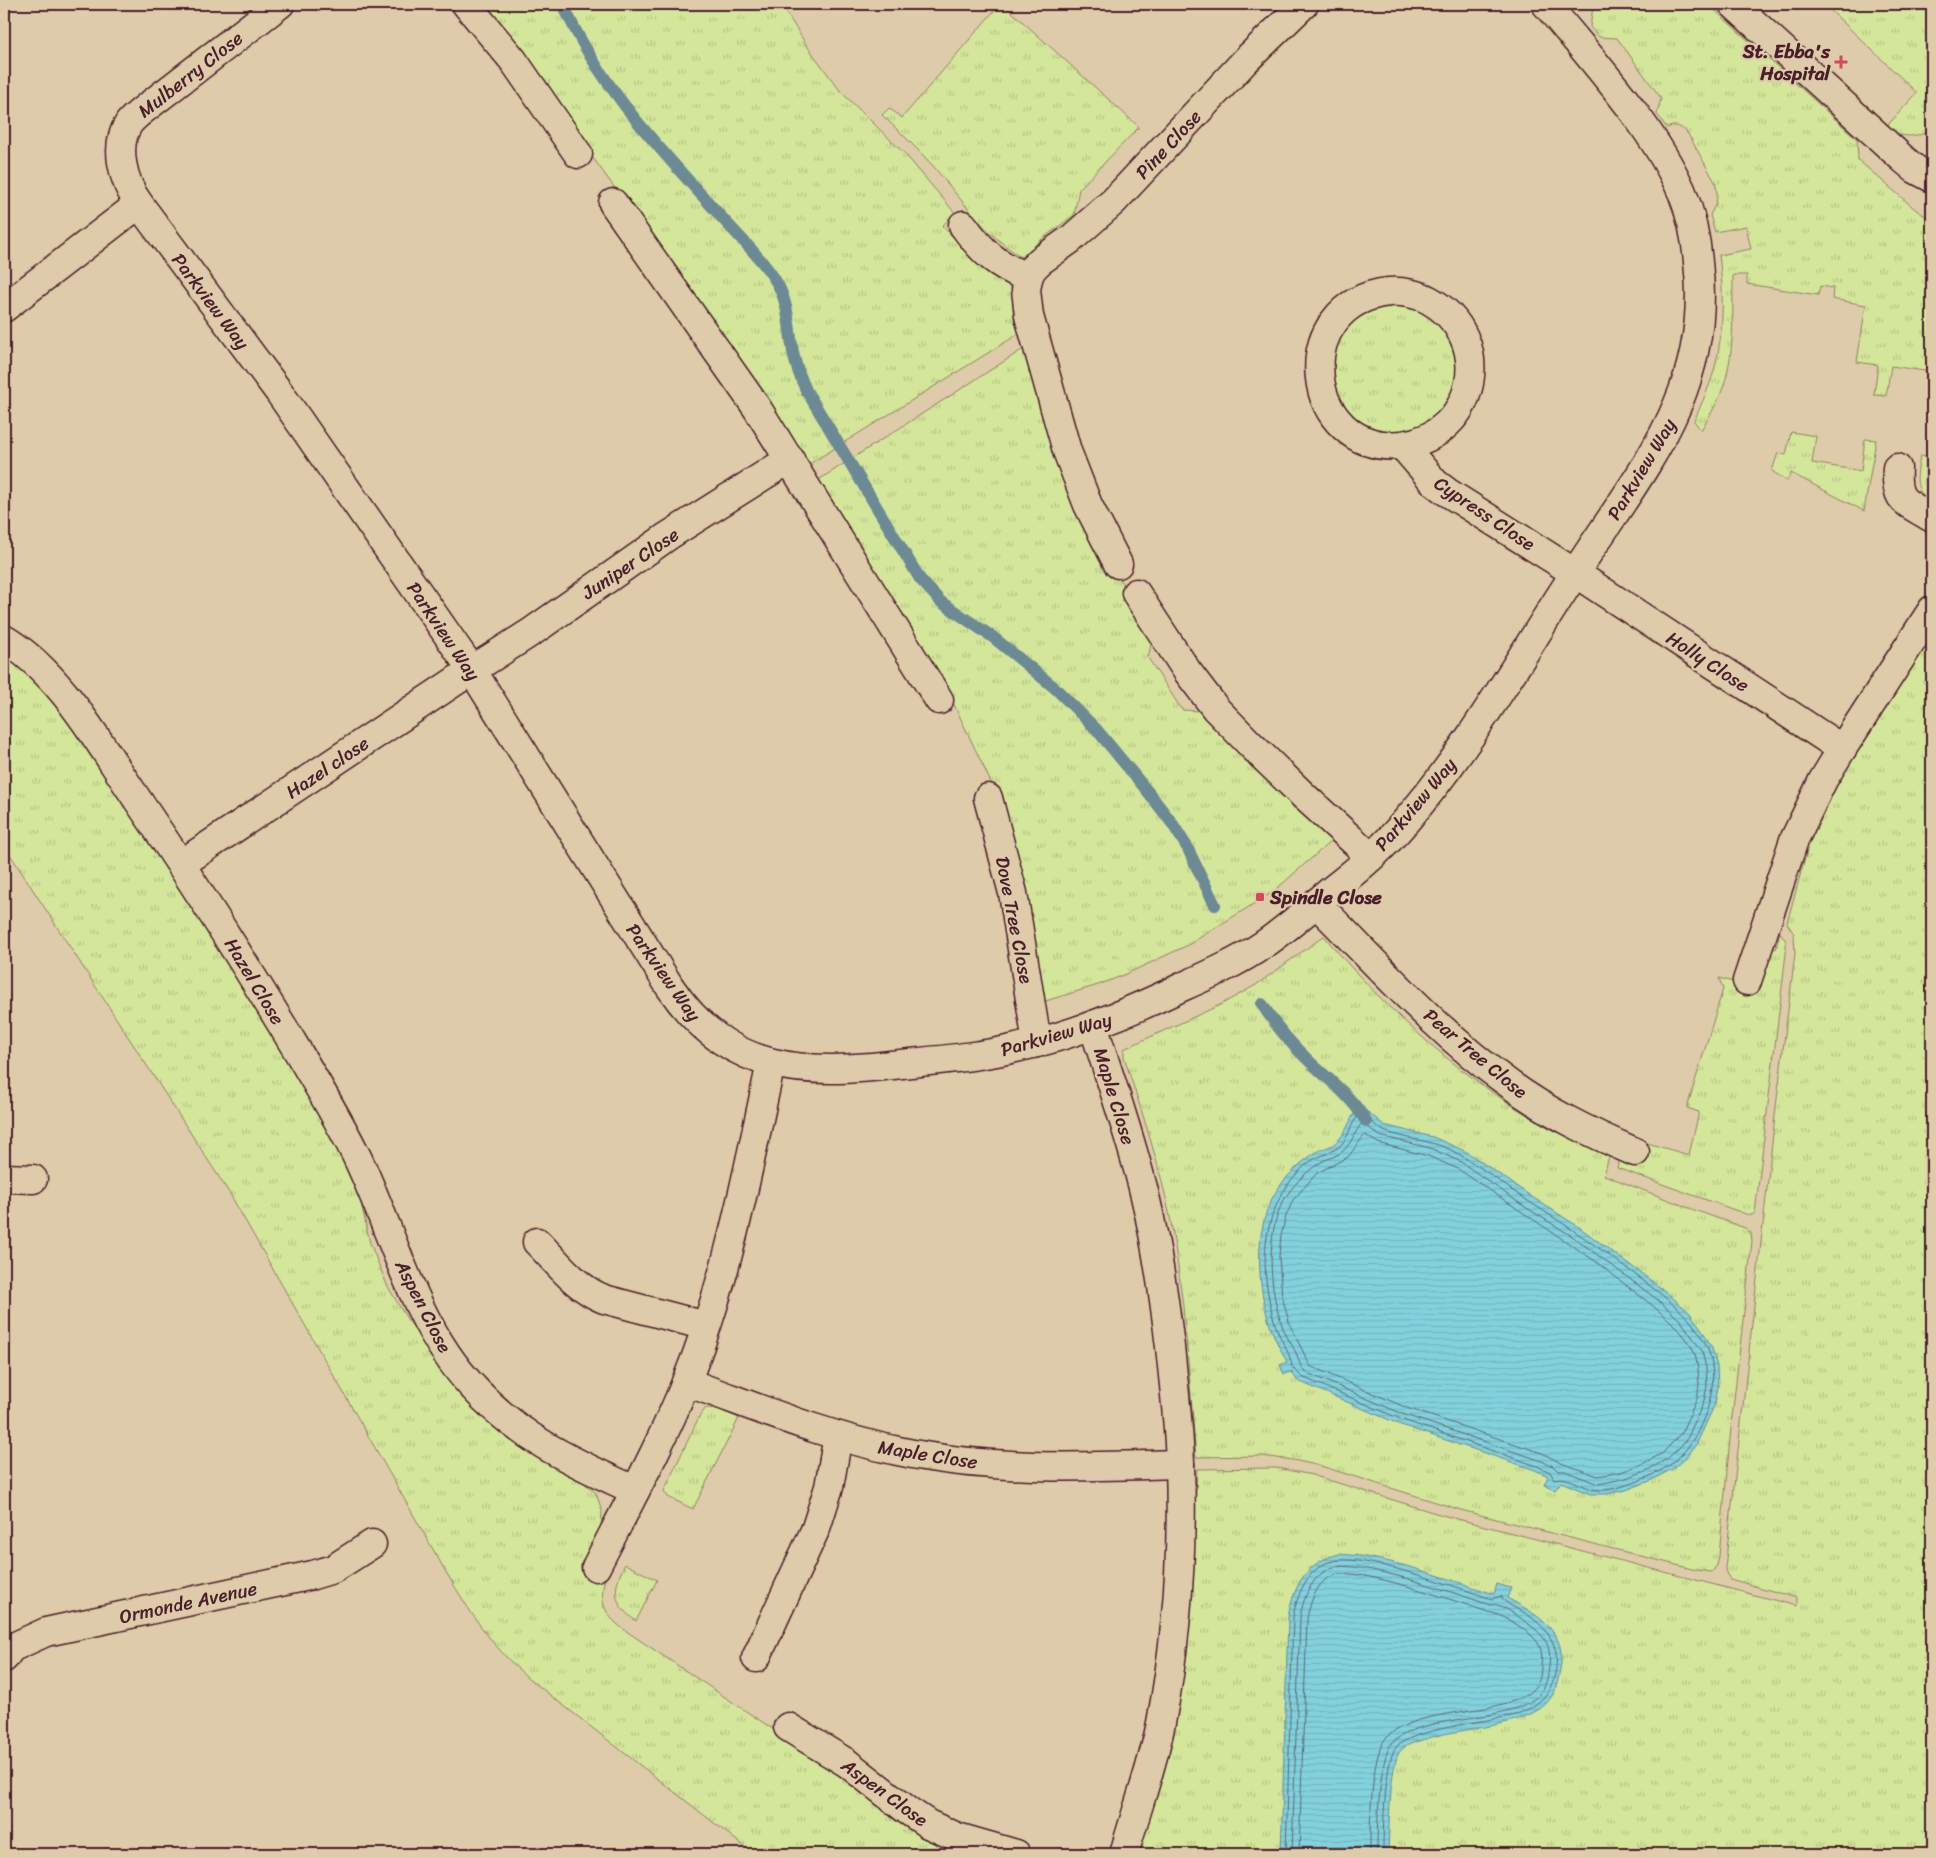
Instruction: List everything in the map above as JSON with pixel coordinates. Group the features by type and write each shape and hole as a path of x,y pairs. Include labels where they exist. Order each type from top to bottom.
{"street":[{"name":"Mulberry Close","path":"134,196 125,180 122,156 124,132 129,123 143,110 280,4"},
{"path":"466,4 513,60 578,154"},
{"name":"Pine Close","path":"1028,278 1032,269 1040,261 1077,234 1114,201 1246,60 1304,4"},
{"name":"Parkview Way","path":"134,196 279,392 472,670 683,1006 696,1021 717,1039 743,1053 771,1063 803,1068 855,1069 974,1056 1037,1043 1093,1025 1135,1009 1234,963 1268,942 1371,857 1416,809 1468,740 1656,450 1689,379 1698,334 1700,280 1696,244 1688,210 1670,167 1626,103 1546,4"},
{"path":"1733,4 1902,158 1915,169 1932,178"},
{"path":"4,308 134,196"},
{"path":"613,203 739,382 790,459 939,700"},
{"path":"963,225 977,244 996,262 1028,278 1026,290 1029,316 1067,451 1088,505 1118,564"},
{"path":"1389,292 1418,295 1448,314 1463,335 1469,349 1471,363 1467,395 1454,417 1435,434 1418,442 1402,445 1375,443 1353,433 1339,421 1325,400 1320,382 1318,361 1326,336 1332,325 1346,310 1366,298 1389,292"},
{"path":"1428,473 1426,462 1428,447 1435,434"},
{"name":"Cypress Close","path":"1402,445 1435,483 1447,492 1575,573"},
{"name":"Juniper Close","path":"472,670 533,631 668,536 790,459"},
{"path":"1897,468 1896,484 1900,495 1907,503 1932,518"},
{"name":"Holly Close","path":"1575,573 1842,749"},
{"path":"1136,593 1187,671 1216,709 1304,797 1371,857"},
{"path":"1747,981 1794,840 1819,788 1932,610"},
{"name":"Hazel Close","path":"4,639 31,658 61,690 209,905 326,1100"},
{"name":"Hazel close","path":"182,864 472,670"},
{"name":"Dove Tree Close","path":"988,798 1013,893 1037,1043"},
{"name":"Pear Tree Close","path":"1316,903 1444,1031 1507,1083 1540,1105 1575,1124 1636,1152"},
{"name":"Maple Close","path":"1093,1025 1140,1176 1153,1232 1166,1312 1180,1464 1179,1555 1172,1649 1166,1692 1155,1748 1124,1854"},
{"path":"596,1567 686,1382 706,1326 731,1239 771,1063"},
{"name":"Aspen Close","path":"326,1100 366,1176 404,1271 425,1316 440,1344 460,1373 497,1410 534,1440 577,1464 634,1490"},
{"path":"4,1178 33,1179"},
{"path":"537,1242 577,1284 589,1293 604,1299 706,1326"},
{"name":"Maple Close","path":"686,1382 838,1436 900,1452 941,1459 989,1464 1059,1467 1180,1464"},
{"path":"756,1658 804,1557 818,1522 829,1487 838,1436"},
{"name":"Ormonde Avenue","path":"4,1658 11,1648 46,1632 312,1575 333,1569 372,1544"},
{"name":"Aspen Close","path":"788,1727 847,1763 906,1810 928,1824 957,1837 1016,1854"}],"green space":[{"path":"482,4 781,4 807,46 841,92 905,154 955,213 942,226 976,260 1017,282 1020,333 806,466 679,277"},
{"path":"1000,4 1003,4 1139,127 1079,189 1074,215 1022,257 985,228 928,160 882,115 889,108 902,118"},
{"path":"1590,4 1708,4 1857,139 1858,160 1915,209 1932,221 1932,372 1891,366 1886,396 1874,395 1878,365 1857,362 1866,305 1832,299 1833,288 1820,286 1818,295 1747,284 1747,275 1733,275 1731,349 1726,379 1719,398 1701,430 1694,421 1714,371 1720,343 1722,284 1719,255 1751,249 1746,226 1715,232 1710,215 1717,199 1715,182 1687,133 1678,126 1667,128 1657,114 1661,98 1617,38 1599,37 1590,27 1593,7"},
{"path":"1824,4 1932,4 1932,132 1908,136 1898,134 1886,127 1917,93"},
{"path":"1395,306 1419,311 1439,325 1453,345 1458,369 1453,393 1439,413 1419,427 1395,432 1371,427 1351,413 1337,393 1332,369 1337,345 1351,325 1371,311"},
{"path":"1025,348 1090,533 1113,577 1118,575 1127,591 1122,594 1152,640 1148,658 1182,710 1202,711 1331,841 1274,891 1188,945 1124,975 1042,1002 996,793 950,696 817,481"},
{"path":"1791,432 1816,436 1812,463 1861,471 1865,439 1876,440 1864,511 1791,473 1787,481 1772,471 1778,453 1786,455"},
{"path":"1920,456 1932,458 1932,503 1921,493 1917,482"},
{"path":"1932,634 1932,1854 1135,1854 1193,1550 1197,1469 1277,1468 1312,1475 1442,1515 1797,1606 1797,1598 1730,1579 1725,1568 1776,1107 1795,954 1794,934 1787,923 1811,836 1838,780"},
{"path":"4,652 20,665 64,709 301,1075 333,1136 359,1194 370,1243 387,1285 407,1319 463,1391 499,1430 544,1461 583,1482 596,1493 602,1511 601,1527 582,1565 605,1579 603,1602 605,1609 613,1620 626,1631 852,1782 878,1807 907,1829 935,1841 977,1854 754,1854 527,1677 492,1640 473,1615 446,1572 230,1194 4,845"},
{"path":"1780,932 1786,941 1786,953 1755,1213 1752,1215 1746,1214 1617,1168 1620,1159 1640,1141 1689,1155 1699,1112 1687,1108 1723,989 1719,978 1758,989 1768,947 1776,949"},
{"path":"1324,936 1393,1011 1471,1077 1537,1121 1609,1156 1604,1175 1745,1228 1751,1233 1752,1241 1732,1417 1719,1556 1717,1565 1712,1572 1696,1570 1461,1510 1321,1466 1262,1456 1196,1457 1183,1307 1170,1217 1155,1156 1124,1057 1124,1049 1220,1005 1256,985"},
{"path":"706,1408 718,1409 739,1418 693,1509 668,1497 664,1491 699,1417"},
{"path":"625,1564 657,1580 636,1621 622,1608 617,1596 618,1581"}],"water":[{"path":"1358,1108 1368,1112 1384,1125 1433,1137 1467,1152 1579,1227 1665,1291 1690,1313 1712,1348 1717,1366 1718,1387 1715,1404 1697,1443 1689,1454 1674,1468 1650,1481 1626,1490 1607,1494 1590,1494 1561,1482 1555,1490 1544,1485 1548,1476 1535,1470 1401,1425 1298,1381 1291,1372 1284,1374 1280,1365 1287,1362 1267,1315 1260,1279 1260,1240 1264,1222 1269,1205 1277,1190 1286,1179 1296,1168 1318,1151 1332,1146 1345,1131"},
{"path":"1339,1554 1378,1559 1398,1564 1494,1594 1497,1584 1511,1588 1507,1598 1537,1616 1553,1631 1561,1651 1561,1663 1556,1687 1550,1699 1540,1709 1511,1721 1429,1738 1411,1744 1401,1750 1394,1768 1392,1783 1388,1854 1281,1854 1288,1617 1294,1595 1303,1576 1318,1563"}],"waterway":[{"path":"563,4 593,61 631,114 759,258 774,278 783,295 794,357 806,390 920,579 941,602 994,638 1055,688 1097,730 1172,823 1187,847 1215,905"},
{"path":"1262,1004 1289,1040 1347,1096 1366,1121"}],"place":[{"name":"St. Ebba's Hospital","path":"1841,62"},
{"name":"Spindle Close","path":"1260,897"}]}
